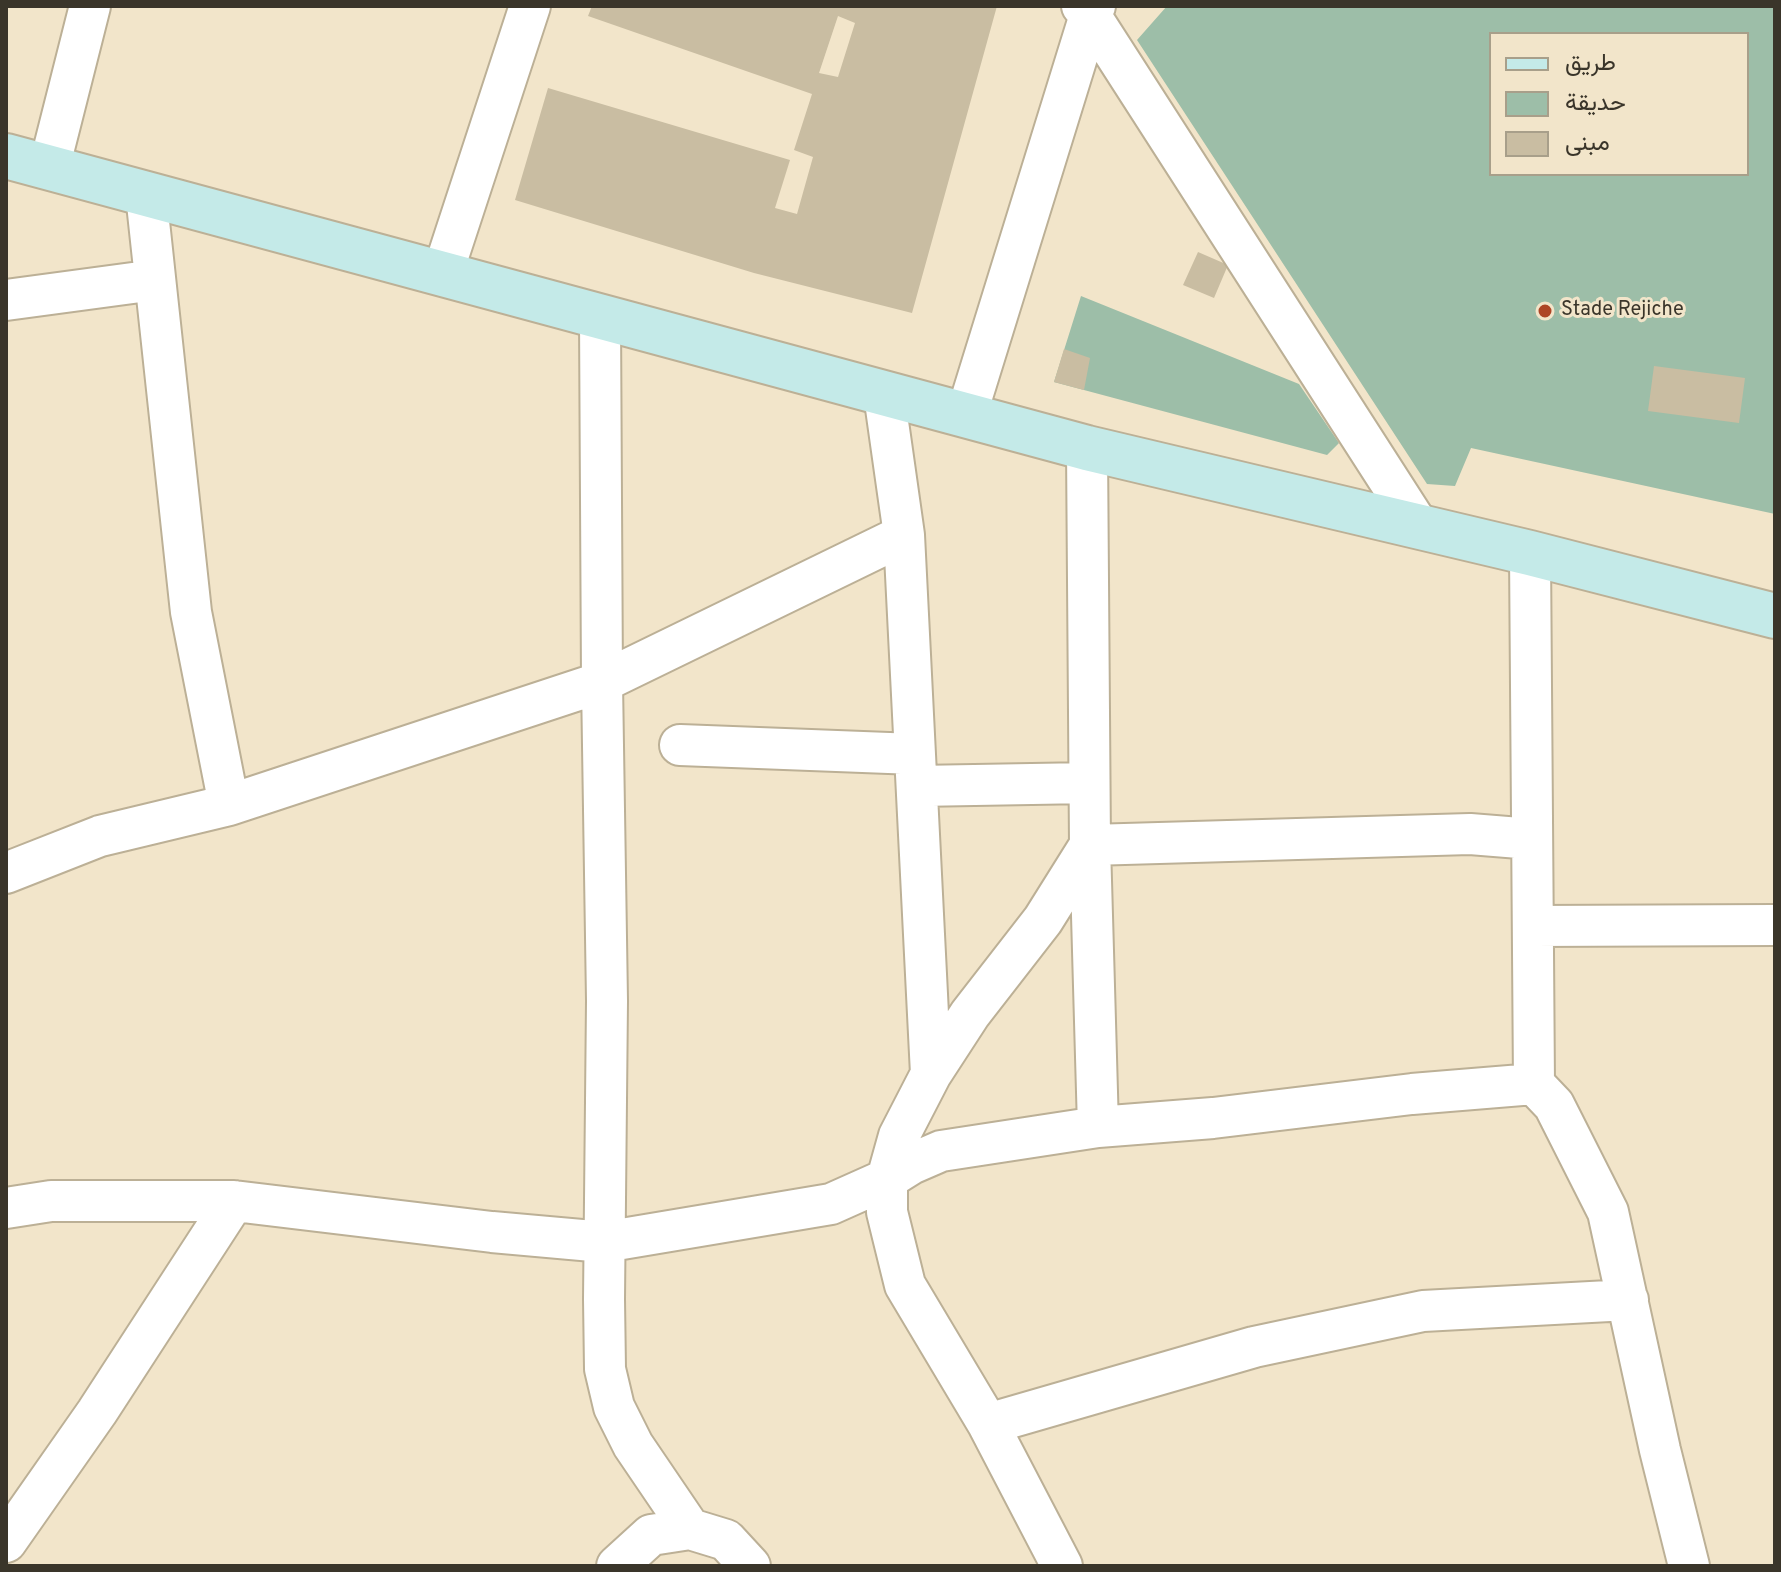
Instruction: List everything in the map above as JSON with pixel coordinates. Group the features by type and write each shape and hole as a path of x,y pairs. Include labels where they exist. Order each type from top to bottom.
{"street":[{"path":"49,168 90,6"},
{"path":"442,275 530,6"},
{"path":"966,416 1089,9"},
{"path":"1089,9 1419,527"},
{"path":"6,156 1087,448 1530,553 1775,616"},
{"path":"146,194 191,612 229,805"},
{"path":"6,300 155,280"},
{"path":"600,318 607,1001 605,1369 614,1407 633,1445 690,1529"},
{"path":"884,394 904,535 931,1074"},
{"path":"1087,448 1090,845 1098,1127"},
{"path":"6,873 100,836 229,805 602,682 904,535"},
{"path":"1530,553 1534,1084 1554,1105 1608,1212 1689,1566"},
{"path":"680,745 916,770 1089,783"},
{"path":"1090,845 1470,834 1532,839"},
{"path":"1062,1566 988,1424 905,1285 887,1212 887,1179 899,1136 931,1074 970,1014 1043,920 1090,845"},
{"path":"1533,926 1775,925"},
{"path":"6,1208 51,1201 234,1201 604,1242 831,1204 941,1151 1098,1127 1534,1084"},
{"path":"6,1542 97,1412 234,1201"},
{"path":"988,1424 1254,1347 1423,1311 1628,1300"},
{"path":"617,1566 651,1535 690,1529 726,1540 750,1566"}],"green space":[{"name":"Stade Rejiche","path":"1167,6 1775,6 1775,514 1471,448 1455,486 1427,484 1137,40"},
{"path":"1081,296 1299,384 1339,443 1327,455 1054,382"}],"building":[{"path":"592,6 997,6 912,313 754,273 515,200 548,88 790,160 775,208 797,214 813,157 794,150 812,94 588,16","holes":["838,16 855,23 838,77 819,73"]},
{"path":"1198,252 1228,265 1214,298 1183,285"},
{"path":"1064,349 1090,358 1084,390 1054,382"},
{"path":"1654,366 1745,378 1739,423 1648,411"}],"place":[{"name":"Stade Rejiche","path":"1545,311"}]}
